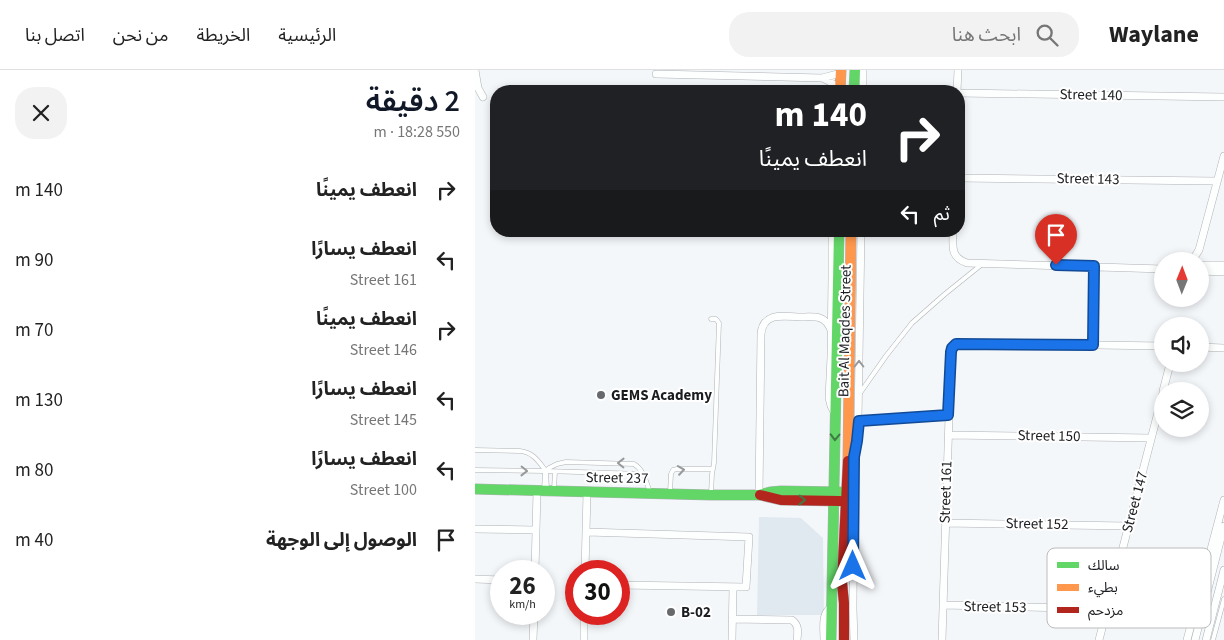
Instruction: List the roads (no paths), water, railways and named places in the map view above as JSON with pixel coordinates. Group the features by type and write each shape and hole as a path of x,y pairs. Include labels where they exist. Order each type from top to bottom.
{"street":[{"path":"475,70 478,88 483,98"},
{"path":"854,85 855,70"},
{"path":"863,70 863,85"},
{"path":"958,70 958,85"},
{"path":"822,78 841,71"},
{"path":"840,85 841,71"},
{"path":"841,71 848,85"},
{"path":"656,74 822,78 829,80 835,85"},
{"name":"Street 140","path":"965,92 1224,98"},
{"path":"1199,250 1224,156"},
{"name":"Street 143","path":"965,178 1217,181"},
{"name":"Bait Al Maqdes Street","path":"832,237 829,398 835,414"},
{"name":"Bait Al Maqdes Street","path":"831,640 835,414 839,316 839,237"},
{"name":"Bait Al Maqdes Street","path":"844,640 845,603 842,583 849,436 851,237"},
{"name":"Bait Al Maqdes Street","path":"854,635 854,457 859,421 861,237"},
{"path":"953,237 953,249 957,258 967,263 1154,268"},
{"path":"1209,265 1224,265"},
{"path":"1094,266 1093,345 1154,346"},
{"path":"1209,271 1224,272"},
{"path":"819,318 832,308"},
{"path":"759,495 761,330 765,322 775,316 819,318 826,322 831,330"},
{"name":"Street 161","path":"941,640 951,352 955,345 960,343 1093,345"},
{"path":"1209,347 1224,348"},
{"path":"849,436 859,421 948,415"},
{"name":"Street 147","path":"1122,548 1154,426"},
{"name":"Street 150","path":"948,435 1151,438"},
{"name":"Street 237","path":"475,489 587,493 759,495 774,499 846,496"},
{"path":"535,560 536,530 545,491"},
{"path":"586,560 587,493"},
{"path":"1211,549 1224,500"},
{"name":"Street 152","path":"945,523 1128,526"},
{"path":"1211,577 1224,526"},
{"path":"475,529 536,530"},
{"path":"587,532 749,537 746,587 630,585"},
{"path":"1211,621 1224,570"},
{"path":"475,579 490,580"},
{"path":"732,640 733,587"},
{"name":"Street 153","path":"943,606 1047,608"},
{"name":"Bait Al Maqdes Street","path":"824,640 824,617 827,610 831,607"},
{"path":"845,618 854,635"},
{"path":"732,619 792,620 797,627 797,640"},
{"path":"533,640 534,625"},
{"path":"584,625 584,640"}],"lane":[{"path":"859,395 912,323 983,264"},
{"path":"711,319 717,319 719,323 711,495"},
{"path":"475,450 527,452 546,471"},
{"path":"545,491 546,471 561,463 631,464 637,465 651,494"},
{"path":"670,494 673,470 713,469"},
{"path":"475,470 643,474"},
{"path":"545,491 555,472"},
{"path":"1213,640 1224,599"}],"place":[{"name":"GEMS Academy","path":"601,395"},
{"name":"B-02","path":"671,612"}]}
